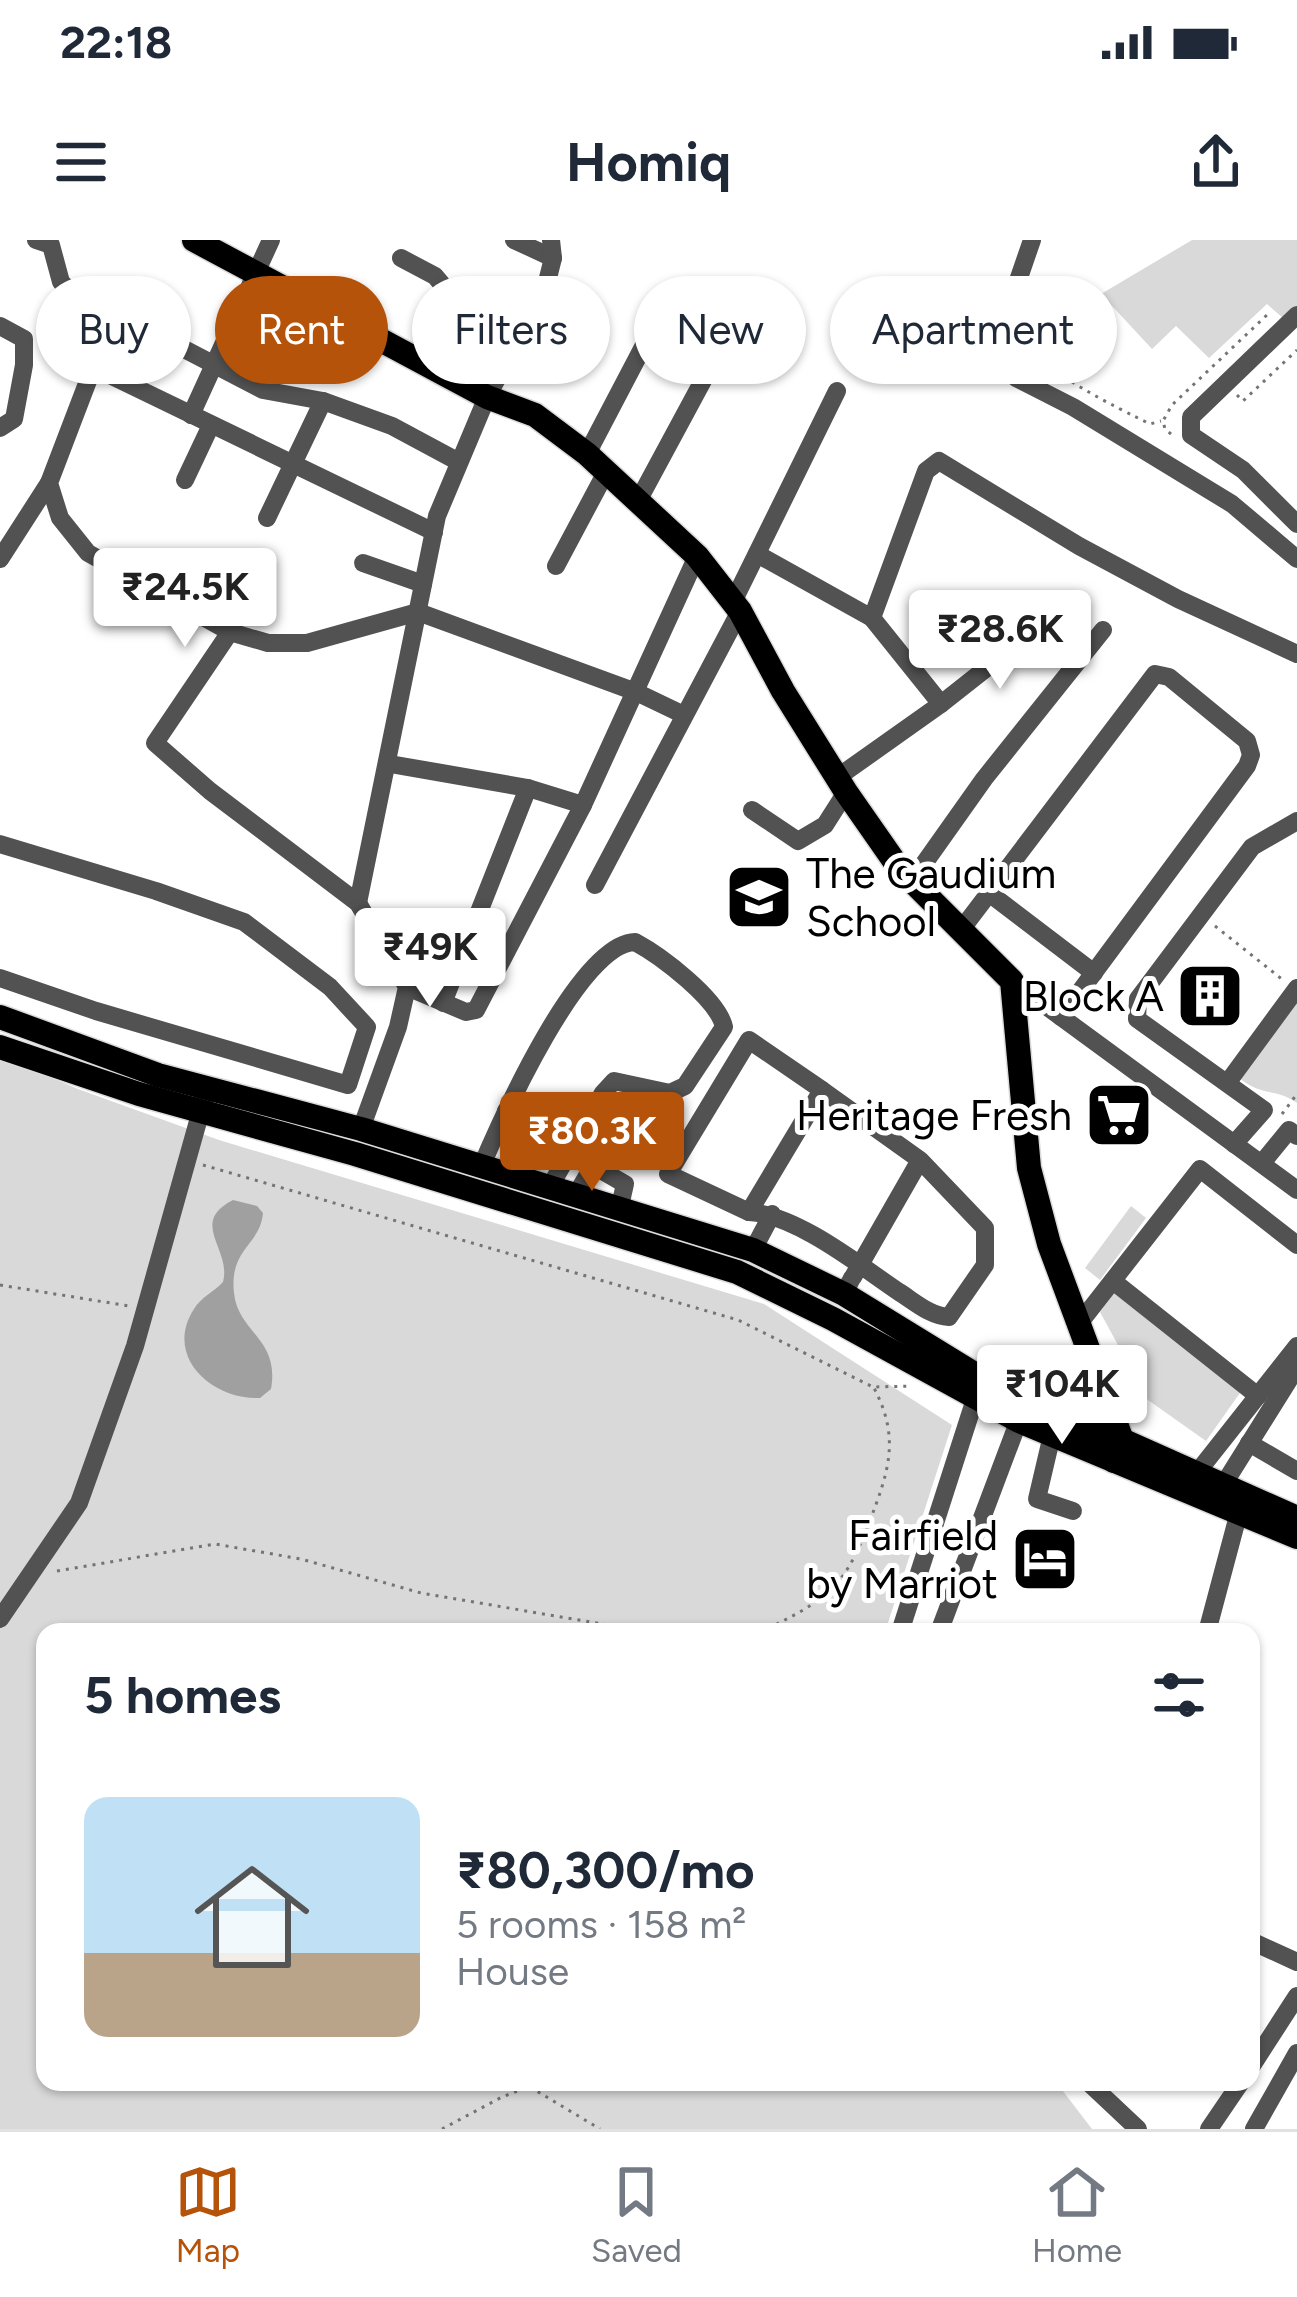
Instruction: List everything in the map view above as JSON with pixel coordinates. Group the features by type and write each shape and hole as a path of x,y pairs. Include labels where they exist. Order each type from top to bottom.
{"main road":[{"path":"194,240 412,357"},
{"path":"463,384 535,415 587,454 697,556 736,607 842,785 911,882 1012,981 1029,1168 1049,1244 1118,1450"},
{"path":"0,1017 204,1101 378,1161 736,1271 832,1318 975,1400 1022,1410 1218,1493 1297,1519"},
{"path":"0,1047 82,1077 361,1129 753,1250 844,1294 976,1376 1052,1435 1118,1450"},
{"path":"1218,1493 1239,1512 1297,1537"}],"street":[{"path":"36,240 51,245 59,276"},
{"path":"191,415 272,240"},
{"path":"358,903 434,532 487,397 544,294 552,249 514,240"},
{"path":"1032,240 1011,301 1006,343 1016,378 1073,407 1232,505 1297,560"},
{"path":"401,258 435,276"},
{"path":"1290,322 1192,417 1191,435 1243,470 1297,524"},
{"path":"0,326 24,339 25,365 14,419 0,428"},
{"path":"191,355 263,390 322,401 392,426 459,462"},
{"path":"587,454 634,364"},
{"path":"0,559 49,483 85,384"},
{"path":"128,384 434,532"},
{"path":"637,503 701,384"},
{"path":"596,885 684,715 837,391"},
{"path":"267,518 322,401"},
{"path":"185,480 212,425"},
{"path":"872,618 926,471 933,462 945,463 1178,599 1297,654"},
{"path":"556,566 605,473"},
{"path":"49,483 60,518 88,553 230,632 268,643 298,645 418,611 636,692 684,715"},
{"path":"757,554 872,618 940,704"},
{"path":"253,579 230,632 155,743 210,791 358,903 407,987 466,1012 476,1010 583,805 697,556"},
{"path":"363,563 423,584"},
{"path":"911,882 984,778 1103,630"},
{"path":"752,810 798,841 826,825 842,785 1026,637"},
{"path":"961,931 1155,674 1169,677 1247,741 1251,755 1247,766 1061,1017"},
{"path":"390,764 528,788 583,805"},
{"path":"443,1003 528,788"},
{"path":"1282,1124 1137,1019 1138,999 1252,848 1297,821"},
{"path":"995,886 1013,879 1042,840"},
{"path":"0,844 244,922 330,987 367,1027 348,1085 95,1011 0,978"},
{"path":"995,886 1094,973"},
{"path":"482,1165 536,1050 606,953 621,942 635,942 709,1001 722,1015 724,1028 685,1086 670,1093 614,1081 551,1185"},
{"path":"1012,981 1297,1190"},
{"path":"361,1129 398,1027 407,987"},
{"path":"1228,1082 1295,988"},
{"path":"84,1051 95,1011"},
{"path":"749,1040 920,1160 985,1228 985,1265 949,1317 928,1312 860,1265 772,1214 749,1212 668,1174 749,1040"},
{"path":"749,1212 822,1090"},
{"path":"0,1619 80,1503 145,1308 204,1101"},
{"path":"506,1111 569,1150"},
{"path":"1234,1144 1282,1124"},
{"path":"1262,1163 1282,1124"},
{"path":"844,1294 920,1160"},
{"path":"1078,1325 1200,1169 1297,1245"},
{"path":"753,1250 772,1214"},
{"path":"1112,1280 1258,1396"},
{"path":"1191,1481 1297,1346"},
{"path":"1218,1493 1297,1366"},
{"path":"903,1623 975,1400"},
{"path":"942,1623 1022,1410"},
{"path":"1052,1435 1037,1499 1073,1511"},
{"path":"1249,1443 1297,1471"},
{"path":"1209,1623 1239,1512"},
{"path":"1260,1945 1297,1962"},
{"path":"1260,2053 1297,1996"},
{"path":"1255,2129 1297,2053"},
{"path":"1098,2091 1138,2129"},
{"path":"1209,2129 1235,2091"}],"path":[{"path":"1191,386 1268,314 1290,322"},
{"path":"1243,401 1297,350"},
{"path":"1077,384 1165,429"},
{"path":"1150,424 1163,421"},
{"path":"1202,917 1295,988"},
{"path":"1282,1124 1297,1094"},
{"path":"190,1162 737,1320 873,1387 948,1385"},
{"path":"0,1285 145,1308"},
{"path":"779,1623 806,1610 834,1586 858,1552 889,1472 886,1411 873,1387"},
{"path":"34,1570 69,1571 215,1544 301,1559 421,1593 596,1623"},
{"path":"442,2129 519,2091"},
{"path":"537,2091 600,2129"}],"shaded area":[{"path":"1192,240 1297,240 1297,306 1284,319 1267,304 1209,358 1176,326 1152,349 1117,311 1117,285"},
{"path":"1297,993 1297,1103 1238,1077"},
{"path":"0,1056 219,1140 764,1304 952,1425 888,1623 36,1623 36,2091 1063,2091 1092,2129 0,2129"},
{"path":"233,1200 257,1206 263,1213 234,1278 237,1307 270,1358 271,1389 260,1398 242,1397 210,1383 189,1359 185,1343 194,1309 223,1282 222,1258 212,1227 220,1209"},
{"path":"1131,1206 1146,1218 1100,1280 1085,1268"},
{"path":"1115,1292 1242,1390 1206,1441 1148,1400 1100,1312"}],"place":[{"name":"The Gaudium School","path":"759,897"},
{"name":"Block A","path":"1210,996"},
{"name":"Heritage Fresh","path":"1119,1115"},
{"name":"Fairfield by Marriot","path":"1045,1559"}]}
